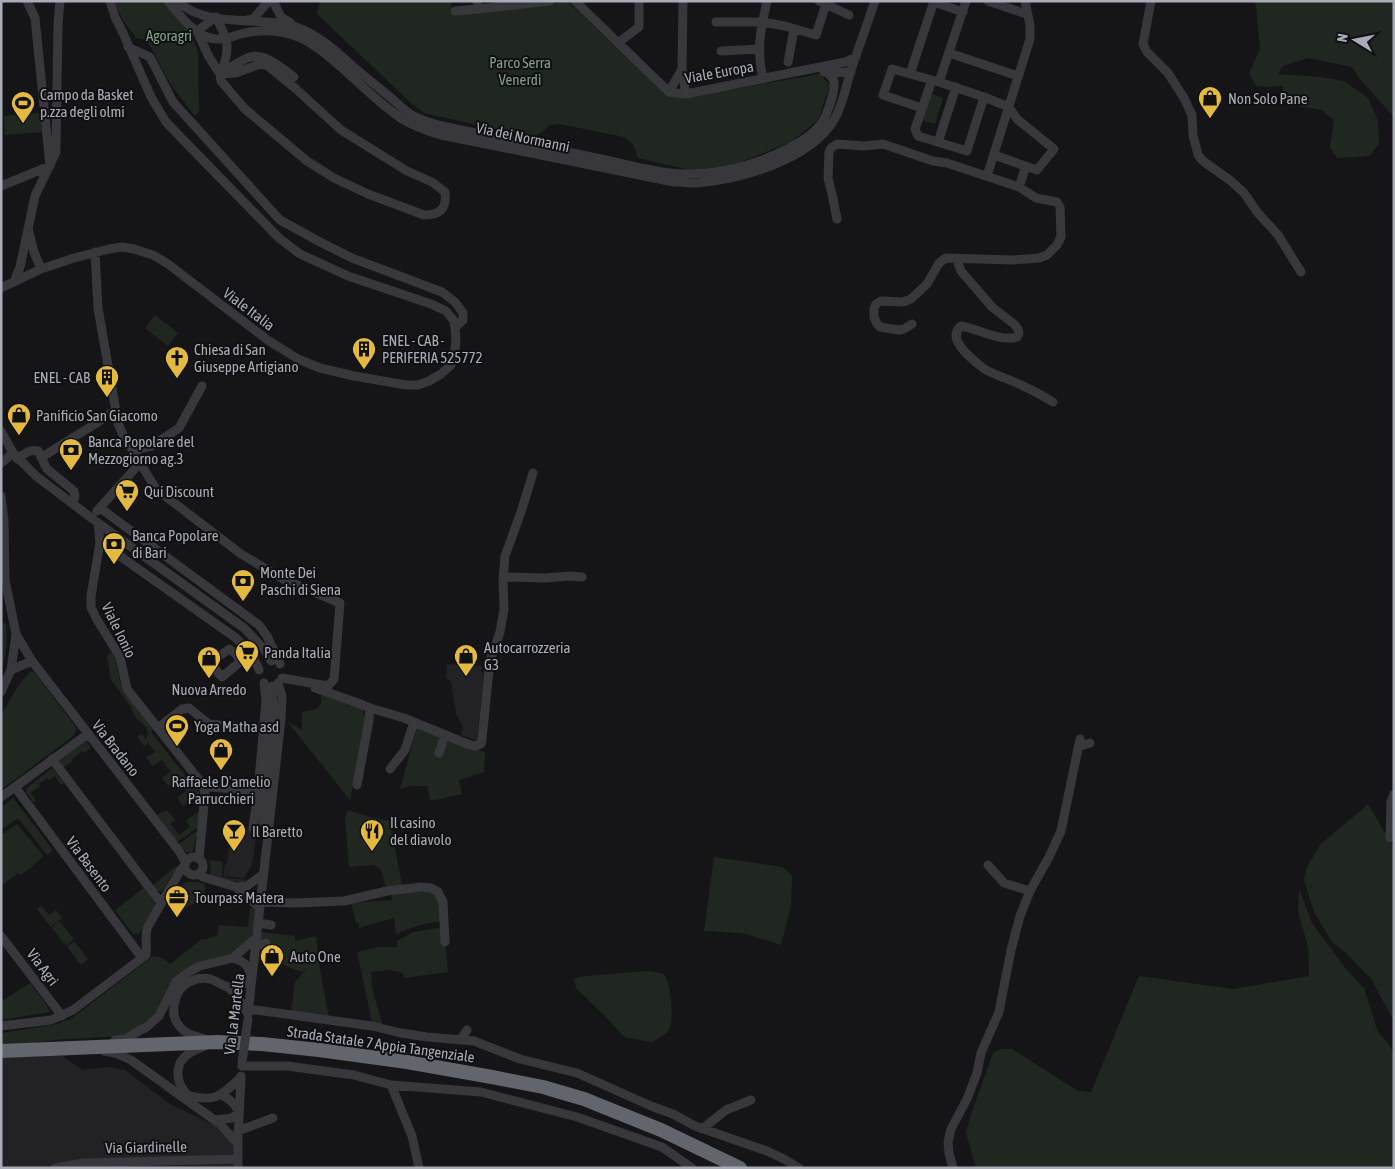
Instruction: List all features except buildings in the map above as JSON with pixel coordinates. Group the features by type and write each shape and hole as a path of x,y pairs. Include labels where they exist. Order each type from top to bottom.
{"highway":[{"name":"Strada Statale 7 Appia Tangenziale","path":"1,1051 217,1042 262,1044 407,1062 543,1087 584,1099 661,1130 740,1168"}],"street":[{"path":"27,1 35,18 50,166"},
{"path":"14,282 20,267 35,196 54,157 57,144 58,23 60,1"},
{"path":"110,1 113,12 151,97 166,122 279,238 300,254 348,276 431,304 446,311 454,320 455,328"},
{"path":"113,12 114,1"},
{"name":"Via dei Normanni","path":"168,1 197,31 208,38 220,40 249,33 275,31 289,33 303,39 320,50 403,119 424,129 441,135 674,182 695,183 715,180 775,164 794,155 816,140 828,129 835,118 847,88 856,57"},
{"name":"Via dei Normanni","path":"177,1 187,4 196,12 216,18 295,26 325,42 410,113 428,122 667,173 682,174 723,171 741,167 778,154 797,144 813,133 824,121 834,84 833,78 828,73"},
{"path":"245,21 252,19 271,1 281,17 295,26"},
{"path":"455,12 478,5 550,1"},
{"name":"Viale Europa","path":"574,1 669,92 686,94 845,62 856,57"},
{"path":"618,43 639,27 640,1"},
{"path":"683,1 682,69 686,94"},
{"path":"764,79 760,48 762,22 767,1"},
{"path":"856,57 875,1"},
{"path":"966,1 949,53 922,108 915,129 918,136 967,151 984,97"},
{"path":"988,1 1004,4 1023,13 1027,12"},
{"path":"987,176 1030,36 1025,1"},
{"path":"1151,1 1143,44 1147,52 1168,73 1184,98 1192,115 1193,135 1198,155 1244,193 1257,212 1278,234 1301,272"},
{"path":"910,74 934,2 963,12"},
{"path":"716,22 762,22 816,35 823,3 849,15"},
{"path":"220,74 228,46 216,18 197,31 209,57 220,74 221,81 245,109 307,161 334,178 368,194 424,215 438,212 445,204 445,192 440,187 407,171 341,130 268,66 260,64 236,73 220,74"},
{"path":"788,62 794,29"},
{"name":"Viale Italia","path":"1,288 42,269 95,252 122,247 134,249 153,255 168,264 269,342 298,359 320,368 354,376 406,385 418,385 441,374 450,365 455,349 455,328 463,320 463,314 455,302 442,292 352,258 280,220 173,102 150,57 128,47"},
{"path":"721,51 760,48"},
{"path":"949,53 1018,76"},
{"path":"220,74 249,57 259,57 266,58 294,77"},
{"path":"814,68 828,73 851,72"},
{"path":"922,108 883,95 892,68 956,87 1009,107 1017,119 1054,150 1037,170 994,156"},
{"path":"669,92 682,69"},
{"path":"938,142 956,87"},
{"path":"837,219 828,178 829,152 837,144 853,146 889,145 933,161 947,163 987,176 1019,188 1036,198 1059,204 1061,211 1060,241 1047,255 1039,258 1013,260 952,258 943,260 939,263 926,284 908,301 898,303 881,301 874,308 874,317 880,328 899,330 912,324"},
{"path":"1,186 50,166"},
{"path":"1019,188 1026,166"},
{"path":"21,177 30,181 34,187 35,196"},
{"path":"28,230 34,252 42,269"},
{"path":"95,252 98,308 118,423 150,481 156,489 241,554 285,580 340,603 334,680 328,686 307,682 274,682 260,678 262,664 274,659"},
{"path":"960,259 958,263 960,271 992,307 1014,324 1019,333 1016,338 1007,338 961,326 957,329 956,336 961,347 984,369 1020,384 1053,402"},
{"path":"130,446 139,449 152,446 180,428 202,386"},
{"path":"42,457 116,410"},
{"path":"1,431 15,456 36,476 236,622 283,668 284,673 274,682 266,700 253,828"},
{"path":"1,463 28,451 34,450 38,452 47,469 74,491 73,503"},
{"path":"95,520 100,508 140,463"},
{"path":"307,682 324,694 358,703 445,735 467,740 475,746 481,744 491,688 490,661 498,639 504,610 503,580 505,556 529,491 533,473"},
{"path":"128,475 141,475 150,481"},
{"path":"1,496 4,520 5,605 16,634 11,670 1,692"},
{"path":"100,508 259,625 267,636 274,659"},
{"name":"Viale Ionio","path":"95,520 100,542 91,606 96,618 120,657 127,689 203,785"},
{"path":"100,542 236,638 246,648 260,670"},
{"path":"503,580 508,577 582,577"},
{"name":"Via Bradano","path":"16,634 32,661 179,852 203,877 236,887"},
{"path":"256,640 267,636"},
{"path":"11,670 32,661"},
{"name":"Via La Martella","path":"238,1163 242,1064 281,719 282,696 274,682"},
{"path":"158,728 182,709 189,708 209,724 264,729"},
{"path":"357,786 365,753 370,708"},
{"path":"390,769 405,750 414,722"},
{"path":"1,797 88,734"},
{"path":"439,754 445,735"},
{"path":"953,1168 948,1142 950,1128 967,1099 977,1073 981,1053 999,1012 1011,940 1030,891 1061,831 1079,743 1090,743"},
{"path":"52,759 161,903"},
{"path":"1,1026 51,1020 62,1016 73,1010 146,955 145,938 147,928 174,882 193,865 200,852 205,794 203,785 258,791"},
{"name":"Via Basento","path":"15,787 142,958"},
{"path":"1390,838 1390,802 1394,794"},
{"path":"988,865 1004,883 1030,891"},
{"path":"236,887 247,886 263,874"},
{"path":"236,887 260,905 344,901 387,891 421,887 431,888 438,892 442,902 445,942"},
{"path":"258,923 271,925"},
{"name":"Via Agri","path":"1,936 62,1016"},
{"path":"85,1048 102,1042 125,1039 148,1026 159,1016 176,982 187,973 200,966 233,958 256,942 266,943"},
{"path":"229,988 242,986 252,978 248,968 242,961 233,958"},
{"path":"217,1042 185,1032 178,1025 174,1016 174,1006 177,995 189,982 201,978 211,979 229,988 237,996 248,1014 337,1019 410,1034 480,1041 520,1059 577,1073 673,1114 702,1129 767,1151 788,1156 799,1168"},
{"path":"461,1039 467,1030"},
{"path":"217,1042 187,1054 178,1067 179,1083 187,1095 201,1099 222,1095 241,1077"},
{"path":"85,1048 115,1053 132,1060 215,1120 238,1144"},
{"path":"242,1064 287,1066 354,1075 391,1085 481,1092 577,1117 662,1147 692,1168"},
{"path":"391,1085 412,1136 419,1168"},
{"path":"215,1120 232,1118 239,1113 236,1105 222,1095"},
{"path":"702,1129 726,1110 751,1100"},
{"path":"238,1132 273,1118"},
{"name":"Via Giardinelle","path":"60,1168 84,1163 238,1163"}],"shaded area":[{"path":"447,664 482,666 481,672 484,673 477,741 461,735 463,727 456,714 451,682 446,678"},
{"path":"251,826 257,831 258,836 256,837 252,865 244,878 223,876 225,864 227,864 230,838 244,830 247,831"},
{"path":"61,1055 83,1070 109,1067 125,1070 170,1104 214,1125 227,1136 234,1146 234,1168 1,1168 1,1056"}],"green space":[{"name":"Agoragri","path":"114,1 168,1 187,22 198,52 199,112 195,116 170,83 146,40 136,38 123,20"},
{"name":"Parco Serra Venerdì","path":"320,1 451,1 453,15 568,2 667,95 688,97 820,74 830,85 818,120 791,142 733,165 690,170 638,158 633,144 624,137 560,124 550,125 534,138 424,113 317,14"},
{"path":"1253,1 1394,1 1394,117 1359,78 1352,67 1308,58 1283,66 1278,74 1344,81 1368,98 1378,121 1379,143 1370,156 1337,158 1330,147 1334,120 1322,110 1280,101 1283,86 1256,86 1249,73 1260,49 1256,6"},
{"path":"930,93 943,98 935,124 921,120"},
{"name":"Campo da Basket p.zza degli olmi","path":"40,113 42,132 5,135 4,116"},
{"path":"155,315 178,333 168,346 145,328"},
{"path":"1,620 6,624 7,636 1,671"},
{"path":"112,652 123,692 153,729 151,732 191,783 195,781 201,797 199,808 193,800 183,806 177,798 186,791 176,778 177,780 168,786 162,778 171,772 162,760 152,766 146,757 155,752 148,743 144,746 137,737 142,734 146,739 148,734 146,727 136,718 131,707 111,680 107,656"},
{"path":"30,672 34,672 75,726 76,731 73,736 1,790 1,715 18,686"},
{"path":"321,695 362,708 366,721 350,800 287,721 302,730 302,712 316,709 321,704"},
{"path":"417,728 485,752 484,772 459,780 462,794 431,801 427,786 410,786 400,789"},
{"path":"87,742 91,748 84,753 82,751 63,768 59,761"},
{"path":"52,768 64,783 61,785 56,775 49,780 47,778 31,793 36,800 34,803 26,792 27,788"},
{"path":"14,799 53,850 47,855 18,818 1,830 1,807"},
{"path":"1368,804 1394,848 1394,1021 1371,979 1346,953 1332,942 1314,912 1304,880 1307,867 1320,845"},
{"path":"167,810 175,820 170,824 180,835 190,826 186,820 200,811 198,827 177,842 157,815"},
{"path":"348,810 390,821 402,885 386,888 381,870 374,865 349,867 345,817"},
{"path":"17,824 43,855 42,858 21,875 18,873 1,886 1,835"},
{"path":"198,830 193,851 186,852 179,844"},
{"path":"714,857 782,867 792,875 791,907 781,945 743,933 704,931"},
{"path":"210,860 223,862 222,877 246,880 245,882 223,880 211,875"},
{"path":"178,865 162,891 157,891 153,885"},
{"path":"187,882 205,884 204,903 190,905 180,914 171,900 179,887"},
{"path":"144,888 154,902 155,907 139,934 133,934 115,910"},
{"path":"1299,889 1312,923 1346,969 1364,988 1378,1032 1388,1043 1394,1054 1394,1168 976,1168 966,1133 993,1053 1001,1049 1012,1049 1078,1091 1091,1092 1139,976 1233,989 1309,976 1308,947 1298,911"},
{"path":"391,891 438,892 444,921 419,925 396,935 394,918 359,928 359,923 356,923 351,903 392,900"},
{"path":"41,906 49,915 56,910 62,918 51,927 37,909"},
{"path":"250,908 256,908 253,931 247,943 239,951 227,957 198,963 149,1022 125,1036 65,1039 25,1044 1,1044 1,1033 53,1025 71,1019 153,956 162,958 170,964 202,939 217,937 219,925 248,927"},
{"path":"59,921 74,939 66,946 52,928"},
{"path":"444,927 448,972 404,978 403,973 389,970 371,972 372,988 383,1026 372,1022 357,952 377,947 397,947 397,941 413,932"},
{"path":"261,932 295,936 295,941 316,936 329,1020 291,1012 295,982 308,967 302,972 262,957 258,963"},
{"path":"74,941 88,959 81,965 67,947"},
{"path":"648,971 661,973 666,977 672,1008 669,1030 652,1042 627,1038 622,1035 577,989 574,980 578,977"},
{"path":"30,983 50,1012 1,1020 1,1002"}],"place":[{"name":"Non Solo Pane","path":"1210,119"},
{"name":"Campo da Basket p.zza degli olmi","path":"23,124"},
{"name":"ENEL - CAB - PERIFERIA 525772","path":"364,370"},
{"name":"Chiesa di San Giuseppe Artigiano","path":"177,379"},
{"name":"ENEL - CAB","path":"107,398"},
{"name":"Panificio San Giacomo","path":"19,436"},
{"name":"Banca Popolare del Mezzogiorno ag.3","path":"71,471"},
{"name":"Qui Discount","path":"127,512"},
{"name":"Banca Popolare di Bari","path":"114,565"},
{"name":"Monte Dei Paschi di Siena","path":"243,602"},
{"name":"Panda Italia","path":"247,673"},
{"name":"Autocarrozzeria G3","path":"466,677"},
{"name":"Nuova Arredo","path":"209,679"},
{"name":"Yoga Matha asd","path":"177,747"},
{"name":"Raffaele D'amelio Parrucchieri","path":"221,771"},
{"name":"Il Baretto","path":"234,852"},
{"name":"Il casino del diavolo","path":"372,852"},
{"name":"Tourpass Matera","path":"177,918"},
{"name":"Auto One","path":"272,977"}]}
